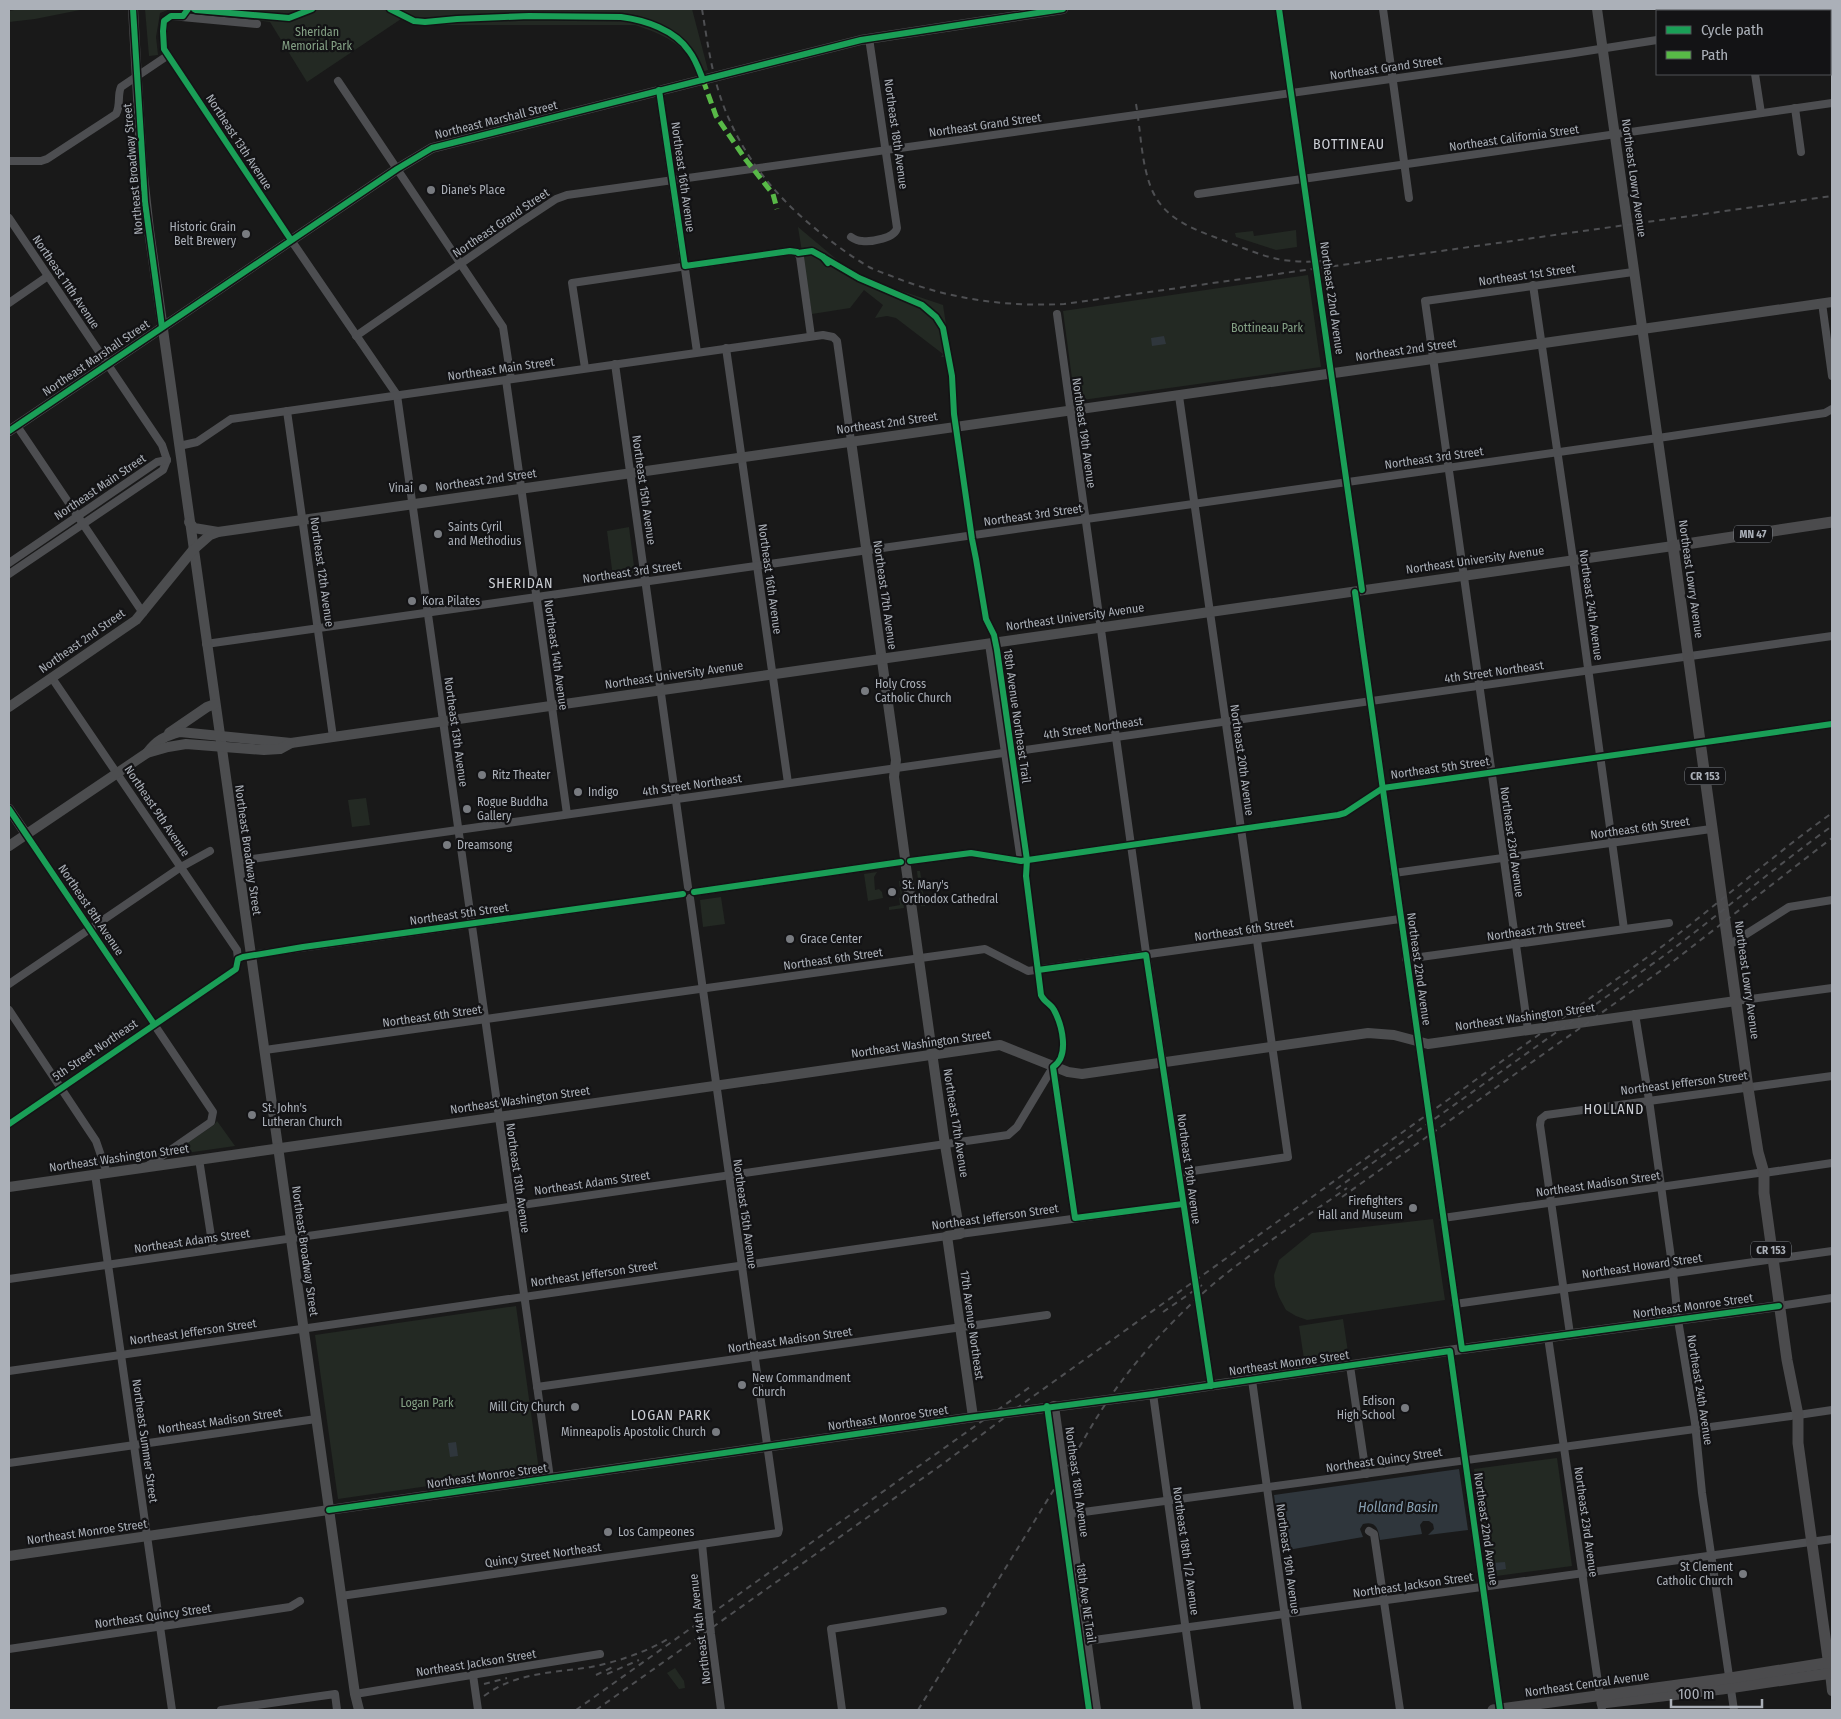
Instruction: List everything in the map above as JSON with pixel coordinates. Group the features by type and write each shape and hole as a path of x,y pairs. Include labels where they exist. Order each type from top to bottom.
{"main road":[{"name":"Northeast University Avenue","path":"1673,546 1832,522"},
{"name":"Northeast Lowry Avenue","path":"1673,546 1711,830 1729,945 1831,1668"},
{"name":"Northeast Central Avenue","path":"1551,1710 1831,1668"},
{"name":"Northeast Central Avenue","path":"1498,1710 1601,1703"}],"street":[{"name":"Northeast Broadway Street","path":"133,9 145,202 250,955 355,1694 359,1710"},
{"name":"Northeast Marshall Street","path":"13,429 291,240 397,169 432,148 869,38 1063,9"},
{"name":"Northeast 22nd Avenue","path":"1279,9 1347,481 1371,700 1400,919 1462,1349"},
{"path":"1382,9 1409,198"},
{"name":"Northeast Lowry Avenue","path":"1597,9 1673,546"},
{"path":"9,161 41,161 47,159 116,114 119,110 118,93 121,87 167,56 164,49 163,25 164,21 171,16 257,24"},
{"name":"Northeast 18th Avenue","path":"851,237 862,241 892,236 896,233 897,228 869,38"},
{"name":"Northeast Grand Street","path":"356,336 561,196 1656,40"},
{"name":"Northeast 13th Avenue","path":"167,56 397,395 550,1478"},
{"path":"1755,75 1760,113"},
{"name":"Northeast 14th Avenue","path":"338,81 462,264 502,327 521,488 567,814"},
{"name":"Northeast 16th Avenue","path":"659,90 697,352"},
{"name":"Northeast California Street","path":"1198,194 1832,103"},
{"path":"1795,108 1801,152"},
{"name":"Northeast 11th Avenue","path":"9,218 162,445 167,460"},
{"path":"585,368 572,283 790,251 797,252 800,257 811,336"},
{"name":"Northeast 1st Street","path":"1425,301 1633,272"},
{"path":"9,303 48,276"},
{"name":"Northeast 24th Avenue","path":"1533,285 1624,929"},
{"name":"Northeast 23rd Avenue","path":"1425,301 1465,575 1502,859 1528,1030"},
{"path":"1827,302 1832,376"},
{"name":"Northeast 2nd Street","path":"9,708 143,613 193,550 218,532 1827,302"},
{"name":"Northeast 19th Avenue","path":"1057,314 1146,954 1211,1386"},
{"name":"Northeast Main Street","path":"179,446 197,442 231,420 811,336 823,335 834,337"},
{"name":"Northeast 17th Avenue","path":"834,337 882,659 896,760 894,777 960,1234"},
{"name":"Northeast 16th Avenue","path":"726,348 788,783"},
{"name":"Northeast 15th Avenue","path":"615,364 779,1529 778,1533"},
{"name":"Northeast 20th Avenue","path":"1179,396 1288,1157 1179,1173"},
{"name":"Northeast 3rd Street","path":"206,644 1658,438 1825,413 1832,409"},
{"name":"Northeast 12th Avenue","path":"288,411 333,737"},
{"path":"13,429 77,516 143,613"},
{"name":"Northeast Main Street","path":"9,563 157,462 167,460"},
{"name":"Northeast Main Street","path":"9,574 163,470 167,460"},
{"path":"189,522 194,528 218,532"},
{"name":"Northeast University Avenue","path":"147,753 155,742 164,736 180,732 291,743 1673,546"},
{"name":"4th Street Northeast","path":"238,861 1832,636"},
{"path":"989,644 1021,861"},
{"name":"Northeast 9th Avenue","path":"52,678 181,866 236,950 238,959"},
{"path":"164,736 215,704"},
{"name":"Northeast 5th Street","path":"250,955 971,853 1021,861 1241,830 1342,815 1383,788 1832,724"},
{"name":"Northeast University Avenue","path":"9,846 147,753 186,744 264,750 280,749 291,743"},
{"name":"Northeast 8th Avenue","path":"9,809 213,1112 211,1122 144,1168"},
{"name":"Northeast 6th Street","path":"1394,873 1711,830"},
{"path":"9,984 181,866 210,851"},
{"path":"1729,945 1789,907 1832,900"},
{"name":"Northeast 6th Street","path":"265,1050 985,949 1028,971 1400,919"},
{"name":"Northeast 7th Street","path":"1406,959 1669,923"},
{"name":"5th Street Northeast","path":"9,1124 236,969 238,959"},
{"name":"Northeast Washington Street","path":"9,1187 1000,1045 1068,1072 1082,1074 1368,1033 1394,1036 1428,1044 1832,988"},
{"path":"9,1010 96,1141 107,1173"},
{"name":"Northeast 24th Avenue","path":"1635,1014 1649,1100 1678,1320 1695,1429 1702,1493 1713,1556 1734,1710"},
{"path":"1053,1066 1075,1218"},
{"name":"Northeast Adams Street","path":"9,1279 511,1206 946,1146 1008,1135 1014,1132 1053,1066"},
{"name":"Northeast Jefferson Street","path":"1551,1203 1540,1125 1541,1119 1546,1115 1832,1076"},
{"path":"199,1159 213,1249"},
{"name":"Northeast Madison Street","path":"1443,1218 1832,1163"},
{"name":"Northeast Summer Street","path":"95,1174 172,1710"},
{"path":"1551,1203 1570,1334"},
{"name":"Northeast Jefferson Street","path":"9,1371 960,1234 1184,1204"},
{"name":"17th Avenue Northeast","path":"947,1236 973,1417"},
{"name":"Northeast Howard Street","path":"1455,1304 1832,1251"},
{"name":"Northeast Monroe Street","path":"9,1556 767,1446 1211,1386 1832,1298"},
{"name":"Northeast Madison Street","path":"537,1387 1047,1315"},
{"name":"Northeast 23rd Avenue","path":"1548,1337 1601,1703"},
{"name":"Northeast 22nd Avenue","path":"1450,1351 1498,1710"},
{"path":"1350,1366 1366,1474"},
{"name":"Northeast 19th Avenue","path":"1252,1380 1298,1710"},
{"name":"Northeast 18th 1/2 Avenue","path":"1152,1394 1198,1710"},
{"name":"Northeast 18th Avenue","path":"1054,1406 1096,1710"},
{"name":"Northeast Quincy Street","path":"1069,1514 1832,1410"},
{"name":"Northeast Madison Street","path":"9,1463 316,1419"},
{"path":"1369,1531 1374,1534 1400,1710"},
{"name":"Quincy Street Northeast","path":"342,1596 778,1533"},
{"name":"Northeast Jackson Street","path":"1087,1641 1832,1539"},
{"name":"Northeast 14th Avenue","path":"702,1544 721,1710"},
{"name":"Northeast Quincy Street","path":"9,1649 290,1607 300,1601"},
{"path":"842,1710 831,1629 943,1610"},
{"name":"Northeast Jackson Street","path":"355,1694 600,1654"},
{"name":"Northeast Lowry Avenue","path":"1831,1668 1832,1691"},
{"path":"473,1675 478,1710"},
{"path":"221,1710 335,1694 337,1710"},
{"name":"Northeast Broadway Street","path":"355,1694 355,1710"}],"green space":[{"path":"19,9 85,9 9,22 9,11"},
{"path":"145,9 170,9 160,13 156,37 158,55 149,56"},
{"name":"Sheridan Memorial Park","path":"175,9 692,9 708,70 698,73 687,54 680,47 655,32 635,25 435,25 401,19 307,82 270,22"},
{"path":"798,227 848,269 872,281 943,305 951,357 941,357 943,354 896,318 887,316 875,318 883,305 864,290 850,308 812,314"},
{"path":"1296,230 1297,247 1276,250 1236,237 1235,233 1253,231 1254,236"},
{"name":"Bottineau Park","path":"1308,275 1321,367 1075,401 1063,311"},
{"path":"629,527 635,574 613,577 607,531"},
{"path":"366,798 370,825 352,827 348,800"},
{"path":"917,871 920,871 925,906 921,906"},
{"path":"877,872 874,877 875,890 879,889 882,892 883,898 868,901 864,874"},
{"path":"899,881 904,908 889,910 889,907 900,905"},
{"path":"721,897 725,924 703,927 700,900"},
{"path":"217,1121 235,1146 171,1154 214,1125"},
{"path":"1433,1219 1445,1300 1307,1320 1286,1310 1275,1286 1274,1275 1279,1260 1312,1233"},
{"name":"Logan Park","path":"516,1306 539,1470 338,1499 315,1335"},
{"path":"1343,1319 1348,1352 1304,1359 1299,1326"},
{"path":"1557,1458 1572,1566 1489,1577 1474,1469"},
{"path":"675,1668 684,1681 685,1688 679,1689 667,1673"}],"water":[{"path":"1164,336 1166,344 1152,346 1151,338"},
{"path":"456,1442 458,1456 450,1457 448,1443"},
{"name":"Holland Basin","path":"1459,1469 1468,1530 1428,1535 1434,1529 1433,1524 1429,1521 1423,1521 1420,1525 1422,1534 1380,1540 1376,1526 1367,1523 1363,1524 1360,1529 1363,1537 1282,1551 1274,1495"},
{"path":"1505,1562 1506,1569 1493,1571 1492,1563"}],"railway":[{"path":"702,9 715,79 723,106 752,161 782,198 820,233 869,267 914,285 977,300 1042,305 1064,304 1832,196"},
{"path":"1136,104 1143,159 1148,180 1158,201 1175,218 1206,234 1269,257 1294,261 1325,261"},
{"path":"596,1710 944,1463 1028,1400 1656,951 1832,813"},
{"path":"1336,1189 1665,955 1832,826"},
{"path":"1342,1197 1666,967 1832,838"},
{"path":"918,1710 1103,1408 1137,1362 1180,1315 1225,1274 1347,1188"},
{"path":"1163,1312 1202,1285"},
{"path":"576,1710 1030,1387"},
{"path":"484,1696 509,1682 549,1672 591,1667 611,1662 641,1652 668,1639"},
{"path":"607,1674 639,1660"},
{"path":"596,1675 613,1667"},
{"path":"484,1684 507,1678"}],"marked path":[{"path":"703,80 716,116 746,160 773,194 777,209"}],"cycle path":[{"path":"133,9 145,202 162,327"},
{"path":"188,9 183,16 171,16 164,21 164,49 291,240"},
{"path":"194,9 289,18 312,9"},
{"path":"390,9 414,21 425,22 529,16 621,17 640,21 659,27 676,37 694,58 703,80"},
{"path":"9,431 397,169 432,148 861,40 1063,9"},
{"path":"1279,9 1362,590"},
{"path":"659,90 685,266 790,251 798,253 812,251 823,257 828,263"},
{"name":"18th Avenue Northeast Trail","path":"823,257 859,278 922,305 936,317 943,328 952,376 954,414 972,539 986,619 994,635 997,650 1027,860 1026,876 1041,995 1054,1010 1062,1032 1063,1048 1061,1056 1053,1067 1075,1218 1183,1204"},
{"path":"1355,592 1462,1349 1779,1306"},
{"path":"910,861 971,853 1021,861 1338,815 1345,813 1383,788 1832,724"},
{"path":"9,809 154,1024"},
{"path":"694,892 901,862"},
{"path":"9,1124 236,969 238,959 243,957 683,894"},
{"path":"1038,970 1146,955 1211,1386"},
{"path":"329,1510 1450,1351 1500,1710"},
{"name":"18th Ave NE Trail","path":"1047,1406 1089,1710"}],"place":[{"name":"Diane's Place","path":"431,190"},
{"name":"Historic Grain Belt Brewery","path":"246,234"},
{"name":"Vinai","path":"423,488"},
{"name":"Saints Cyril and Methodius","path":"438,534"},
{"name":"Kora Pilates","path":"412,601"},
{"name":"Holy Cross Catholic Church","path":"865,691"},
{"name":"Ritz Theater","path":"482,775"},
{"name":"Indigo","path":"578,792"},
{"name":"Rogue Buddha Gallery","path":"467,809"},
{"name":"Dreamsong","path":"447,845"},
{"name":"St. Mary's Orthodox Cathedral","path":"892,892"},
{"name":"Grace Center","path":"790,939"},
{"name":"St. John's Lutheran Church","path":"252,1115"},
{"name":"Firefighters Hall and Museum","path":"1413,1208"},
{"name":"New Commandment Church","path":"742,1385"},
{"name":"Mill City Church","path":"575,1407"},
{"name":"Edison High School","path":"1405,1408"},
{"name":"Minneapolis Apostolic Church","path":"716,1432"},
{"name":"Los Campeones","path":"608,1532"},
{"name":"St Clement Catholic Church","path":"1743,1574"}],"district":[{"name":"BOTTINEAU","path":"1349,144"},
{"name":"SHERIDAN","path":"521,583"},
{"name":"HOLLAND","path":"1614,1109"},
{"name":"LOGAN PARK","path":"671,1415"}]}
